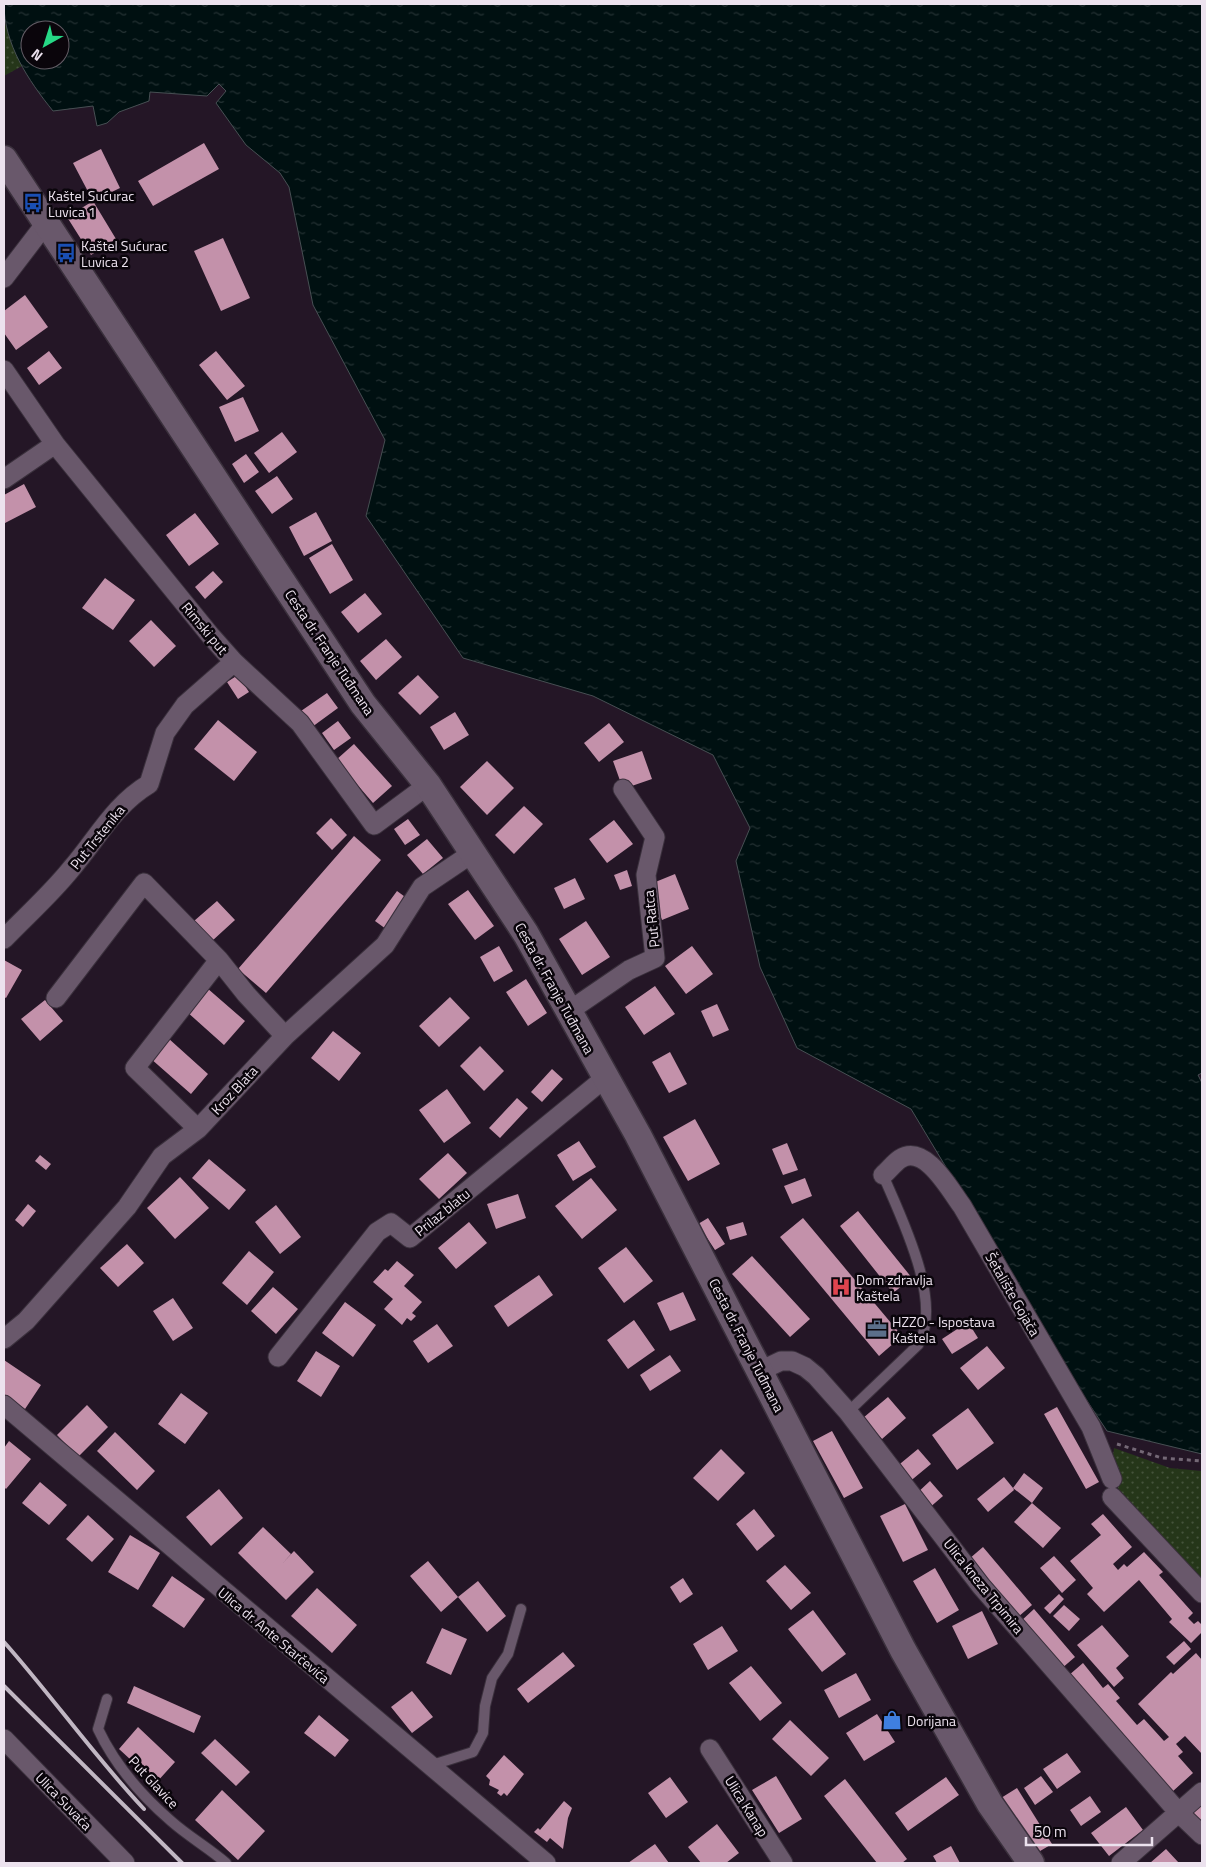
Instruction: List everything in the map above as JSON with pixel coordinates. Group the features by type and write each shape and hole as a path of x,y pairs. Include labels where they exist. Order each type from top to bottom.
{"main road":[{"name":"Cesta dr. Franje Tuđmana","path":"4,159 363,704 428,785 474,852 526,934 638,1135 903,1650 990,1804 1031,1863"}],"street":[{"path":"4,278 46,223"},
{"name":"Rimski put","path":"4,370 55,444 234,662 300,723 374,825 428,785"},
{"path":"7,473 55,444"},
{"name":"Put Trstenika","path":"4,939 71,870 111,815 133,794 149,784 166,733 184,705 234,662"},
{"name":"Put Ratca","path":"569,1011 629,970 655,958 646,875 655,837 623,789"},
{"name":"Kroz Blata","path":"4,1339 26,1321 127,1207 162,1156 198,1129 285,1036 385,946 422,887 474,852"},
{"path":"56,998 144,883 219,960 246,994 285,1036"},
{"path":"198,1129 135,1068 219,960"},
{"name":"Prilaz blatu","path":"278,1357 377,1232 391,1223 410,1238 605,1078"},
{"name":"Šetalište Gojača","path":"883,1175 901,1158 911,1155 925,1158 939,1175 962,1206 1091,1427 1112,1488 1202,1593"},
{"name":"Ulica kneza Trpimira","path":"760,1371 781,1361 792,1361 805,1367 816,1376 848,1412 981,1586 1179,1814 1202,1834"},
{"name":"Ulica dr. Ante Starčevića","path":"4,1405 546,1863"},
{"name":"Ulica Suvača","path":"4,1739 125,1863"},
{"name":"Ulica Kanap","path":"710,1749 783,1863"},
{"path":"1121,1863 1202,1792"}],"lane":[{"path":"848,1412 918,1345 924,1334 926,1322 921,1274 911,1241 883,1175"},
{"path":"429,1766 472,1752 483,1732 485,1706 492,1678 508,1654 521,1609"},
{"name":"Put Glavice","path":"107,1699 98,1729 109,1753 150,1801 173,1823 226,1863"}],"path":[{"path":"1091,1427 1119,1445 1162,1458 1202,1461"}],"green space":[{"path":"4,21 20,61 20,67 4,76"},
{"path":"1114,1448 1170,1468 1202,1471 1202,1585 1121,1500 1112,1463"}],"water":[{"path":"4,4 1202,4 1202,1073 1198,1075 1202,1083 1202,1454 1107,1431 1050,1345 1000,1257 911,1109 797,1048 760,967 736,861 750,828 713,755 593,696 463,658 366,516 385,440 313,305 289,187 280,173 246,145 216,103 226,91 219,84 207,96 150,92 149,101 119,112 107,123 97,126 93,106 53,111 25,70 70,70 70,20 20,20 20,63 8,33"}],"building":[{"path":"204,143 219,169 153,206 138,181"},
{"path":"101,149 120,188 93,201 73,163"},
{"path":"93,201 116,239 91,255 67,217"},
{"path":"223,238 250,298 221,311 194,251"},
{"path":"25,295 48,327 16,350 4,333 4,311"},
{"path":"49,351 62,368 39,385 27,368"},
{"path":"216,351 245,386 227,400 199,365"},
{"path":"243,397 259,431 235,442 219,407"},
{"path":"282,432 297,452 269,473 254,453"},
{"path":"246,454 259,472 244,483 232,464"},
{"path":"277,476 293,499 272,514 255,491"},
{"path":"24,484 36,507 5,523 4,495"},
{"path":"316,512 332,541 304,556 289,527"},
{"path":"195,513 219,544 189,566 166,535"},
{"path":"332,544 353,580 330,594 309,558"},
{"path":"213,571 223,582 205,599 195,587"},
{"path":"105,578 135,600 113,630 82,608"},
{"path":"365,593 382,614 358,633 341,612"},
{"path":"151,620 176,646 154,667 129,641"},
{"path":"386,639 402,657 376,680 360,661"},
{"path":"238,675 249,692 238,699 227,682"},
{"path":"418,675 439,697 420,715 398,693"},
{"path":"327,693 338,708 312,727 301,711"},
{"path":"455,712 469,735 444,750 430,727"},
{"path":"218,720 257,752 234,781 194,749"},
{"path":"338,721 351,738 334,750 322,733"},
{"path":"609,723 624,742 599,762 584,743"},
{"path":"354,744 392,786 373,803 336,760"},
{"path":"642,751 652,779 623,789 613,761"},
{"path":"487,761 514,788 487,815 460,787"},
{"path":"524,806 543,824 514,854 495,835"},
{"path":"331,818 347,835 332,850 316,833"},
{"path":"408,819 420,835 405,845 394,829"},
{"path":"614,820 633,844 607,863 589,839"},
{"path":"354,836 381,860 266,993 238,969"},
{"path":"427,839 443,858 423,874 407,855"},
{"path":"627,870 632,886 620,890 614,875"},
{"path":"675,874 689,909 662,920 648,885"},
{"path":"575,878 585,899 564,909 554,888"},
{"path":"468,890 494,926 475,940 448,904"},
{"path":"397,891 408,899 386,929 375,921"},
{"path":"217,901 235,920 212,941 194,921"},
{"path":"586,921 610,957 582,975 559,939"},
{"path":"499,946 513,971 494,982 480,957"},
{"path":"692,946 713,974 686,994 665,966"},
{"path":"4,960 22,970 6,998 4,997"},
{"path":"526,979 547,1013 528,1026 506,992"},
{"path":"655,986 675,1014 644,1035 625,1007"},
{"path":"207,988 245,1021 224,1045 186,1011"},
{"path":"450,997 470,1018 439,1047 419,1026"},
{"path":"45,1000 63,1021 40,1041 21,1019"},
{"path":"717,1004 729,1030 713,1037 701,1011"},
{"path":"333,1031 361,1053 339,1081 311,1058"},
{"path":"168,1038 208,1074 191,1094 150,1058"},
{"path":"480,1046 504,1071 484,1091 460,1066"},
{"path":"670,1052 687,1084 669,1093 652,1062"},
{"path":"552,1069 563,1079 542,1102 531,1092"},
{"path":"447,1089 471,1123 444,1143 419,1110"},
{"path":"517,1098 528,1108 500,1138 489,1128"},
{"path":"695,1119 720,1164 688,1181 663,1137"},
{"path":"579,1141 596,1167 573,1181 557,1155"},
{"path":"787,1143 798,1170 783,1175 772,1149"},
{"path":"448,1153 467,1173 439,1199 419,1179"},
{"path":"40,1155 51,1164 46,1170 35,1161"},
{"path":"209,1159 246,1190 229,1210 192,1178"},
{"path":"180,1177 209,1208 175,1239 147,1208"},
{"path":"591,1178 617,1210 582,1239 555,1206"},
{"path":"805,1178 812,1196 792,1204 784,1186"},
{"path":"518,1194 526,1218 496,1229 487,1204"},
{"path":"28,1204 36,1211 23,1227 15,1220"},
{"path":"276,1205 301,1237 280,1254 255,1222"},
{"path":"858,1211 912,1278 893,1293 840,1226"},
{"path":"708,1218 725,1244 715,1250 698,1224"},
{"name":"Dom zdravlja Kaštela","path":"803,1218 902,1336 879,1356 780,1237"},
{"path":"469,1222 487,1243 456,1269 438,1248"},
{"path":"743,1222 747,1235 730,1240 726,1227"},
{"path":"127,1244 144,1263 118,1287 100,1268"},
{"path":"626,1247 653,1281 624,1303 598,1268"},
{"path":"249,1251 274,1272 247,1305 222,1283"},
{"path":"752,1256 810,1319 790,1337 732,1274"},
{"path":"397,1261 414,1275 404,1286 422,1302 412,1313 416,1316 411,1321 407,1318 402,1325 384,1309 393,1299 373,1282 385,1269 388,1271"},
{"path":"539,1275 553,1295 508,1327 494,1306"},
{"path":"273,1287 298,1309 276,1334 251,1311"},
{"path":"683,1292 696,1320 670,1331 657,1303"},
{"path":"173,1298 193,1328 173,1341 153,1311"},
{"path":"345,1302 376,1325 353,1357 322,1333"},
{"path":"634,1320 655,1350 628,1369 607,1340"},
{"path":"968,1322 978,1338 952,1354 942,1339"},
{"path":"437,1324 453,1346 428,1363 413,1341"},
{"path":"987,1346 1005,1368 978,1390 960,1368"},
{"path":"316,1351 340,1366 321,1397 297,1381"},
{"path":"670,1355 681,1371 650,1391 640,1375"},
{"path":"4,1360 41,1385 25,1409 4,1394"},
{"path":"181,1393 208,1413 185,1444 158,1424"},
{"path":"888,1397 906,1418 882,1439 863,1418"},
{"path":"87,1405 108,1427 78,1457 57,1435"},
{"path":"1057,1407 1099,1482 1086,1489 1044,1414"},
{"path":"968,1408 994,1443 957,1470 932,1435"},
{"path":"832,1431 863,1488 844,1498 813,1441"},
{"path":"115,1432 155,1471 137,1490 97,1451"},
{"path":"9,1441 31,1459 6,1489 4,1487 4,1448"},
{"path":"721,1449 745,1473 718,1501 693,1478"},
{"path":"918,1449 931,1464 908,1483 895,1468"},
{"path":"1024,1473 1043,1488 1032,1503 1013,1488"},
{"path":"1004,1477 1014,1490 988,1512 977,1499"},
{"path":"930,1481 943,1496 928,1509 915,1495"},
{"path":"40,1482 67,1505 49,1525 22,1503"},
{"path":"219,1489 243,1518 211,1546 186,1517"},
{"path":"1032,1503 1061,1528 1043,1548 1014,1522"},
{"path":"905,1504 928,1550 903,1562 880,1516"},
{"path":"754,1509 775,1536 757,1551 736,1524"},
{"path":"1103,1514 1132,1547 1113,1564 1118,1570 1124,1564 1127,1567 1144,1552 1163,1572 1159,1575 1193,1613 1188,1618 1194,1624 1198,1621 1202,1625 1202,1632 1191,1643 1169,1622 1172,1619 1139,1580 1104,1612 1087,1594 1093,1588 1070,1561 1101,1535 1091,1524"},
{"path":"88,1515 114,1539 92,1562 66,1539"},
{"path":"263,1527 291,1554 282,1564 294,1551 314,1572 286,1600 238,1553"},
{"path":"130,1535 160,1553 138,1590 108,1572"},
{"path":"983,1547 1032,1605 1018,1617 969,1559"},
{"path":"1054,1556 1076,1580 1062,1593 1040,1568"},
{"path":"428,1561 458,1597 441,1612 410,1576"},
{"path":"785,1565 811,1593 791,1610 766,1581"},
{"path":"935,1568 959,1610 937,1623 913,1581"},
{"path":"172,1576 205,1599 184,1628 152,1606"},
{"path":"683,1578 693,1594 680,1603 670,1587"},
{"path":"478,1581 506,1616 487,1632 458,1597"},
{"path":"317,1588 357,1625 332,1653 291,1616"},
{"path":"1059,1594 1064,1599 1050,1614 1044,1608"},
{"path":"1064,1605 1080,1619 1069,1631 1053,1616"},
{"path":"1034,1609 1075,1657 1061,1669 1020,1622"},
{"path":"813,1610 846,1654 822,1672 788,1629"},
{"path":"982,1611 998,1644 968,1659 952,1626"},
{"path":"1102,1625 1129,1656 1116,1668 1124,1678 1114,1687 1077,1645"},
{"path":"722,1626 738,1651 708,1670 693,1644"},
{"path":"442,1628 467,1639 451,1675 426,1663"},
{"path":"1184,1641 1191,1649 1174,1665 1166,1657"},
{"path":"563,1652 575,1666 528,1703 517,1689"},
{"path":"1196,1653 1202,1660 1202,1754 1185,1736 1176,1744 1183,1752 1178,1756 1193,1773 1172,1792 1068,1676 1083,1663 1103,1688 1108,1684 1120,1698 1116,1701 1137,1725 1144,1719 1164,1741 1169,1737 1138,1704 1171,1672 1173,1674"},
{"path":"751,1666 782,1703 760,1721 729,1683"},
{"path":"856,1673 871,1700 839,1718 824,1690"},
{"path":"134,1686 201,1716 194,1733 127,1703"},
{"path":"412,1691 433,1717 412,1733 391,1707"},
{"path":"877,1714 895,1742 864,1761 846,1733"},
{"path":"319,1715 349,1740 335,1757 304,1733"},
{"path":"790,1720 829,1758 811,1776 772,1739"},
{"path":"138,1727 175,1762 156,1783 119,1749"},
{"path":"215,1739 250,1772 236,1786 201,1753"},
{"path":"1067,1753 1081,1772 1057,1789 1043,1769"},
{"path":"504,1755 524,1774 507,1796 504,1793 501,1796 497,1793 499,1790 489,1785 490,1780 486,1776"},
{"path":"776,1776 802,1819 779,1833 752,1790"},
{"path":"1041,1776 1053,1792 1035,1805 1024,1788"},
{"path":"670,1777 688,1802 666,1818 648,1793"},
{"path":"946,1777 959,1795 908,1831 895,1813"},
{"path":"845,1779 907,1859 902,1863 877,1863 824,1796"},
{"path":"1017,1788 1052,1844 1035,1854 1001,1798"},
{"path":"222,1790 265,1831 238,1860 195,1820"},
{"path":"1090,1796 1101,1812 1081,1826 1070,1810"},
{"path":"1202,1798 1202,1823 1189,1808"},
{"path":"564,1801 572,1808 568,1818 563,1849 550,1838 547,1842 534,1832 538,1828 540,1830"},
{"path":"1126,1807 1143,1830 1109,1856 1091,1833"},
{"path":"717,1824 739,1853 726,1863 701,1863 688,1847"},
{"path":"655,1844 669,1863 628,1863"},
{"path":"951,1846 960,1863 937,1863 933,1856"},
{"path":"1166,1849 1179,1863 1150,1863"}],"railway":[{"path":"4,1642 144,1809"},
{"path":"4,1686 182,1863"}],"place":[{"name":"Kaštel Sućurac Luvica 1","path":"33,203"},
{"name":"Kaštel Sućurac Luvica 2","path":"66,253"},
{"name":"Dom zdravlja Kaštela","path":"841,1287"},
{"name":"HZZO - Ispostava Kaštela","path":"877,1329"},
{"name":"Dorijana","path":"892,1720"}]}
